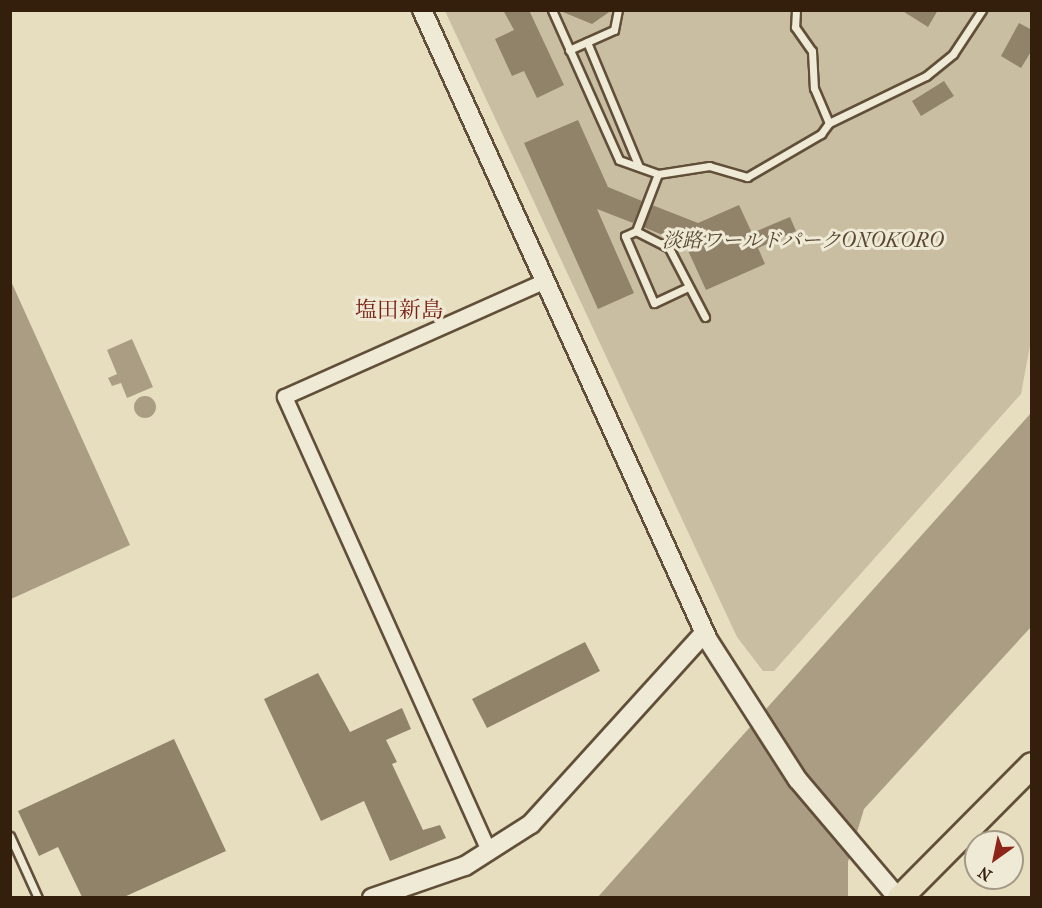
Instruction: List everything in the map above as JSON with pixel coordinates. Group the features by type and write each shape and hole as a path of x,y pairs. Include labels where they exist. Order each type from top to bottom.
{"highway":[{"path":"899,897 1032,765"}],"street":[{"path":"422,10 704,633 743,698 798,780 899,897"},
{"path":"489,851 285,398 545,281"},
{"path":"372,897 435,879 489,851 548,808 704,633"}],"lane":[{"path":"552,10 619,160 658,174 709,166 747,177 821,134 829,123 926,76 953,54 982,10"},
{"path":"569,50 614,30 618,10"},
{"path":"796,10 795,27 812,51 814,88 829,123"},
{"path":"587,42 639,167"},
{"path":"658,174 636,231 625,236 654,303 689,287"},
{"path":"636,231 669,248 705,317"},
{"path":"10,836 38,897"}],"green space":[{"name":"淡路ワールドパークONOKORO","path":"445,11 1031,11 1032,335 1021,394 774,671 763,671 737,637"}],"shaded area":[{"path":"10,279 130,545 11,599 10,599"},
{"path":"132,339 153,387 127,398 121,383 112,386 108,378 117,374 107,350"},
{"path":"145,396 153,399 156,407 153,415 145,418 137,415 134,407 137,399"},
{"path":"1031,413 1031,627 864,809 848,862 848,897 597,898"}],"building":[{"path":"503,10 529,10 564,85 537,98 524,71 512,76 495,39 514,30"},
{"path":"558,10 612,10 592,24"},
{"path":"901,10 938,10 928,27"},
{"path":"1019,23 1032,30 1032,50 1021,68 1001,56"},
{"path":"944,81 954,96 921,116 912,101"},
{"path":"578,120 608,187 642,201 633,223 597,209 634,293 598,309 524,143"},
{"path":"652,205 698,223 739,205 752,233 790,217 796,231 758,248 765,264 706,290 685,244 643,227"},
{"path":"585,642 600,671 487,728 472,699"},
{"path":"318,673 350,732 402,708 411,729 386,740 397,762 392,764 423,830 440,825 446,838 390,861 364,801 321,821 264,699"},
{"path":"174,739 226,851 124,897 82,897 58,847 39,856 18,811"}],"district":[{"name":"塩田新島","path":"399,311"}]}
